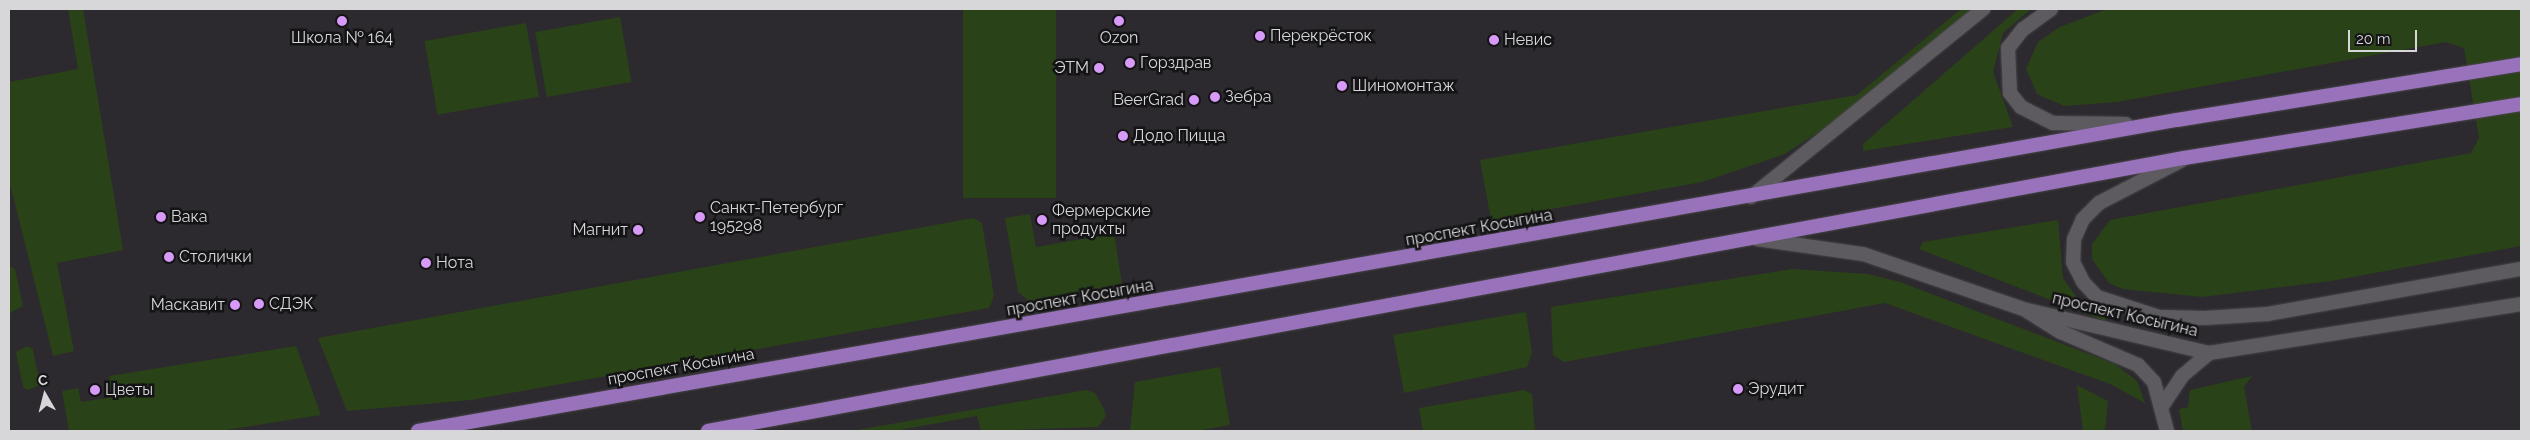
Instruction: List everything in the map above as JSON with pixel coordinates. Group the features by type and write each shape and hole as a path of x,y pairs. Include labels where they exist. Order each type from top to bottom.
{"main road":[{"name":"проспект Косыгина","path":"1748,199 1983,9"},
{"name":"проспект Косыгина","path":"2051,9 2023,29 2008,48 2010,94 2021,107 2053,123 2092,126 2177,120"},
{"name":"проспект Косыгина","path":"418,431 1748,199 2177,120 2521,64"},
{"name":"проспект Косыгина","path":"708,431 1757,239 2184,158 2521,104"},
{"name":"проспект Косыгина","path":"2184,158 2099,203 2083,219 2074,239 2074,262 2082,282 2097,297 2159,317 2205,318 2268,314 2521,269"},
{"name":"проспект Косыгина","path":"1757,239 1863,254 2027,310 2209,353 2521,304"},
{"path":"2027,310 2061,332 2138,365 2154,382 2162,406 2167,431"},
{"path":"2162,406 2182,376 2209,353"}],"green space":[{"path":"68,9 83,9 123,250 57,263 74,351 53,356 9,180 9,82 78,69"},
{"path":"963,9 1056,9 1056,198 963,198"},
{"path":"1961,9 1972,9 1855,108 1785,154 1702,182 1491,220 1480,160 1857,95"},
{"path":"2018,9 2031,9 2003,33 1993,72 2013,127 1863,151 1863,144"},
{"path":"2107,9 2521,9 2521,246 2331,281 2202,297 2123,289 2109,283 2092,259 2092,244 2110,220 2471,153 2479,138 2464,48 2446,42 2117,102 2064,106 2037,94 2026,69 2038,42 2060,27"},
{"path":"620,17 631,82 547,97 535,32"},
{"path":"526,23 539,97 438,115 425,41"},
{"path":"1030,214 1036,247 1106,235 1105,227 1113,226 1122,284 1029,301 1018,292 1005,218"},
{"path":"973,218 982,223 994,296 989,308 471,400 347,411 318,338"},
{"path":"2058,220 2063,278 2082,305 2107,317 2105,321 1919,249 1923,242"},
{"path":"9,266 15,269 23,306 10,313"},
{"path":"1792,269 1868,274 1900,282 2115,364 2137,381 2145,403 2110,384 1885,303 1564,362 1553,355 1551,307"},
{"path":"1526,312 1532,352 1527,367 1404,393 1393,335"},
{"path":"27,346 33,349 40,385 28,390 23,387 16,352"},
{"path":"296,346 321,415 219,431 69,431 62,391 78,388 81,402 112,397 109,376"},
{"path":"1220,367 1230,425 1195,431 1130,431 1135,382"},
{"path":"2252,376 2244,387 2252,431 2183,431 2179,409 2188,407 2190,390"},
{"path":"2077,385 2108,401 2105,431 2083,431"},
{"path":"1086,390 1095,393 1104,409 1106,416 1098,427 981,431 977,416 894,431 851,431"},
{"path":"1524,390 1532,394 1535,431 1423,431 1419,408"}],"place":[{"name":"Школа № 164","path":"342,21"},
{"name":"Ozon","path":"1119,21"},
{"name":"Перекрёсток","path":"1260,36"},
{"name":"Невис","path":"1494,40"},
{"name":"Горздрав","path":"1130,63"},
{"name":"ЭТМ","path":"1099,68"},
{"name":"Шиномонтаж","path":"1342,86"},
{"name":"Зебра","path":"1215,97"},
{"name":"BeerGrad","path":"1194,100"},
{"name":"Додо Пицца","path":"1123,136"},
{"name":"Вака","path":"161,217"},
{"name":"Санкт-Петербург 195298","path":"700,217"},
{"name":"Фермерские продукты","path":"1042,220"},
{"name":"Магнит","path":"638,230"},
{"name":"Столички","path":"169,257"},
{"name":"Нота","path":"426,263"},
{"name":"СДЭК","path":"259,304"},
{"name":"Маскавит","path":"235,305"},
{"name":"Эрудит","path":"1738,389"},
{"name":"Цветы","path":"95,390"}]}
